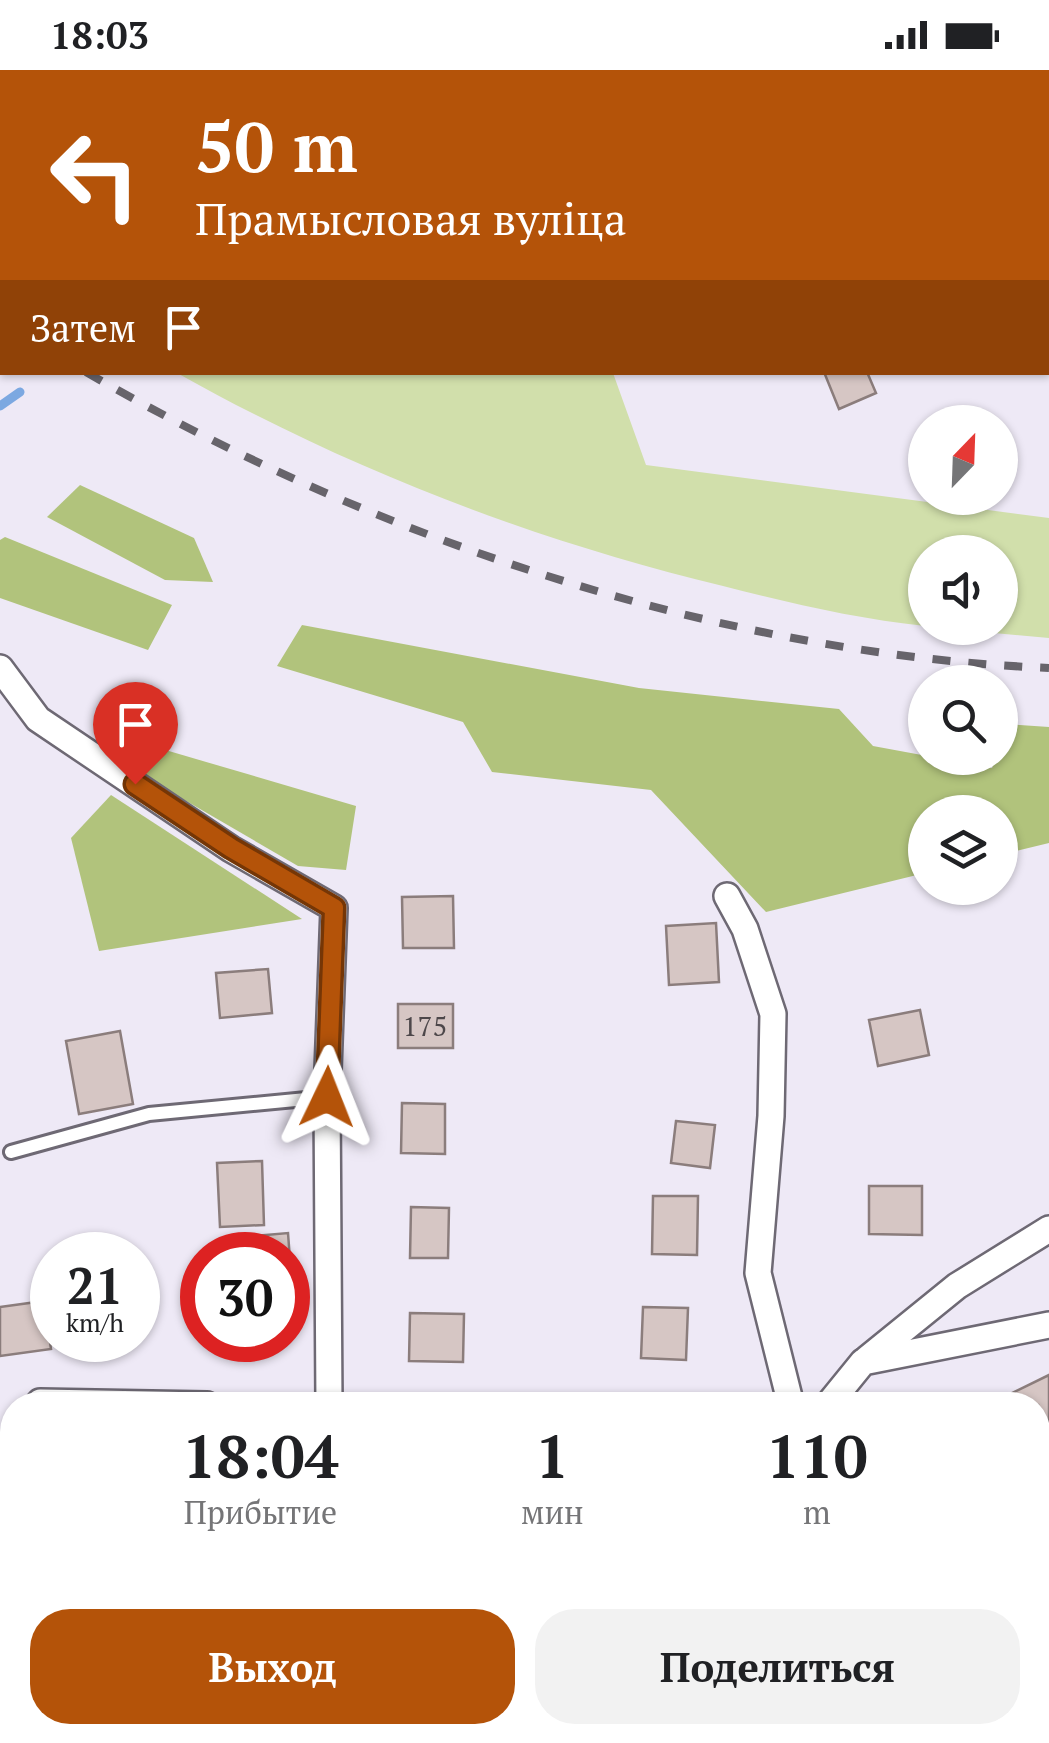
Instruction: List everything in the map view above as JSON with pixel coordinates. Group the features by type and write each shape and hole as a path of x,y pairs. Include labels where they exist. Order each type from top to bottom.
{"street":[{"path":"0,668 38,719 231,848 334,908 327,1097 330,1392"},
{"path":"726,896 746,929 772,1014 771,1116 758,1273 788,1392"},
{"path":"839,1392 863,1362 957,1286 1049,1228"},
{"path":"863,1362 1049,1325"}],"lane":[{"path":"11,1152 149,1114 327,1097"}],"green space":[{"path":"181,375 614,375 646,465 908,499 908,515 1018,514 1049,518 1049,638 1018,635 1018,535 908,535 908,624 798,604 581,547 442,498 308,440"},
{"path":"80,485 194,538 213,582 165,580 47,517"},
{"path":"5,537 172,605 148,650 0,598 0,540"},
{"path":"302,625 639,688 839,709 873,746 908,752 908,775 1018,775 1018,725 1049,727 1049,843 1018,851 1018,795 908,795 908,877 766,912 651,790 492,772 463,722 277,666"},
{"path":"162,749 356,806 346,870 298,866 138,773"},
{"path":"111,795 302,919 99,951 71,838"}],"building":[{"path":"825,375 868,375 876,393 839,409"},
{"path":"453,896 454,948 403,948 402,897"},
{"path":"716,923 719,982 669,985 666,926"},
{"path":"268,969 272,1013 220,1018 216,973"},
{"path":"398,1004 453,1004 453,1048 398,1048"},
{"path":"920,1010 929,1055 878,1066 869,1020"},
{"path":"120,1031 133,1104 79,1114 66,1041"},
{"path":"402,1103 445,1104 445,1154 401,1153"},
{"path":"676,1121 715,1125 710,1168 671,1163"},
{"path":"262,1161 264,1225 220,1227 217,1163"},
{"path":"869,1186 922,1186 922,1235 869,1234"},
{"path":"653,1196 698,1196 697,1255 652,1254"},
{"path":"411,1207 449,1208 448,1258 410,1258"},
{"path":"30,1303 30,1352 0,1356 0,1307"},
{"path":"643,1307 688,1308 686,1360 641,1358"},
{"path":"410,1313 464,1314 463,1362 409,1361"},
{"path":"1049,1375 1049,1392 1014,1392"}],"waterway":[{"path":"0,406 20,392"}],"railway":[{"path":"92,375 196,432 311,486 429,535 551,577 674,612 799,639 924,658 1049,668"}],"route":[{"path":"135,784 231,848 334,908 327,1097"}]}
